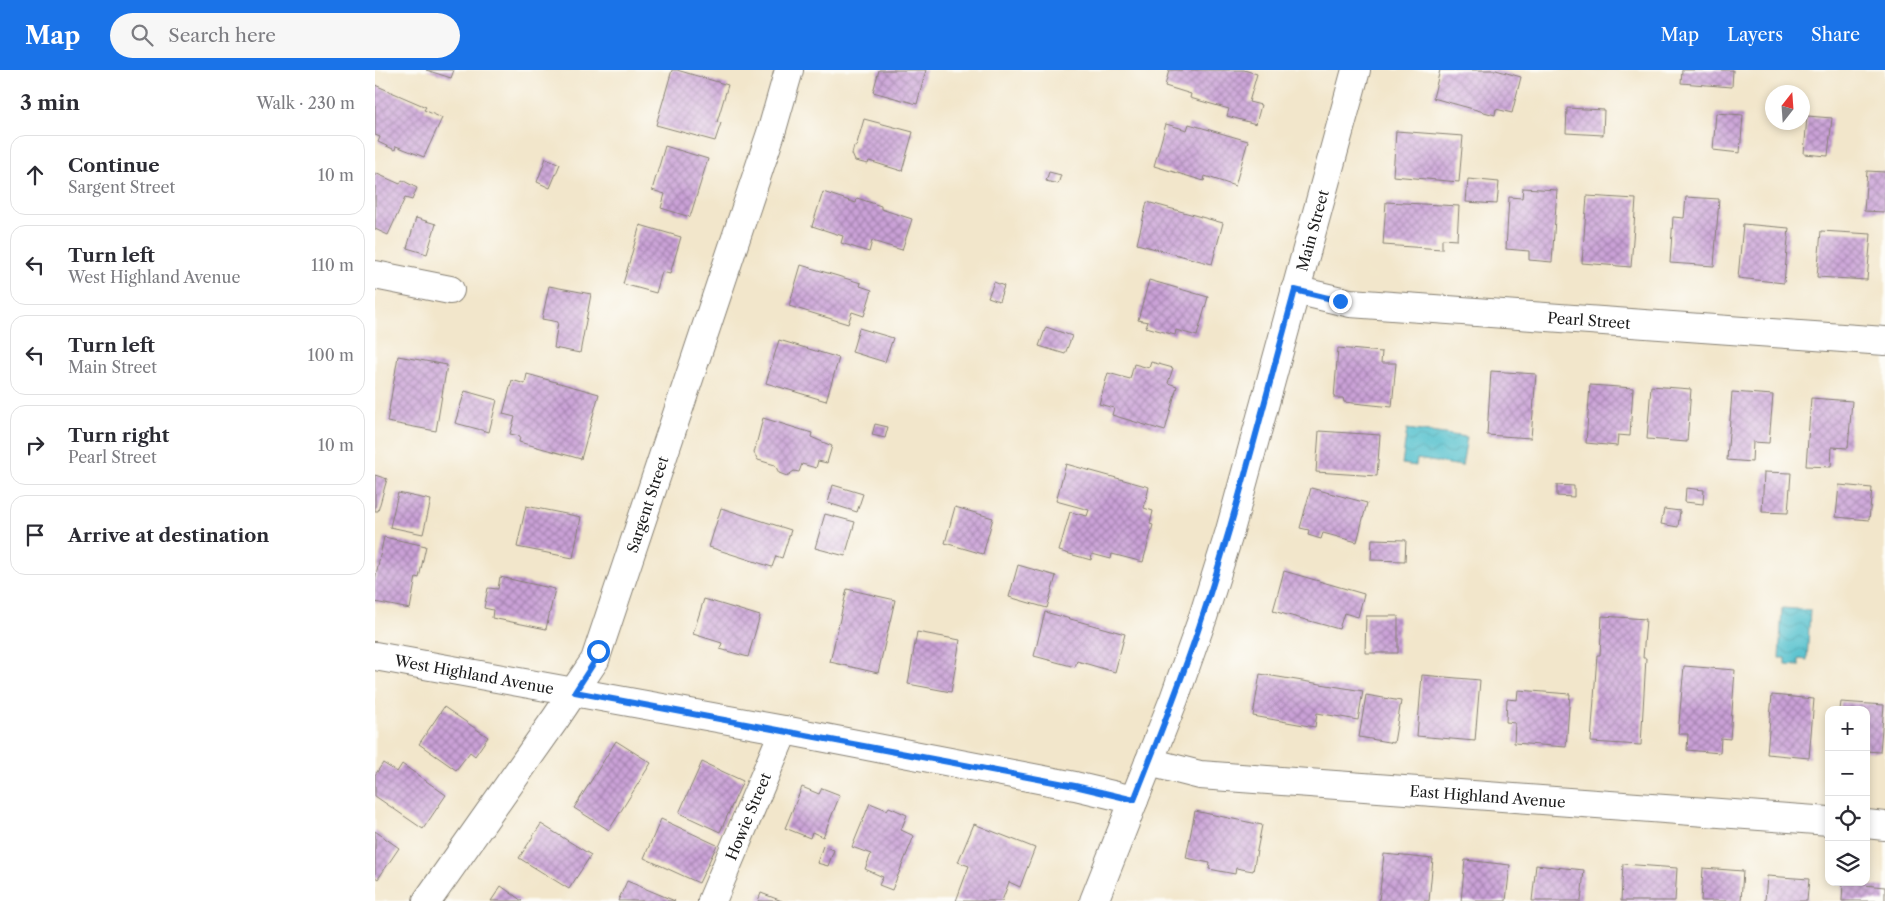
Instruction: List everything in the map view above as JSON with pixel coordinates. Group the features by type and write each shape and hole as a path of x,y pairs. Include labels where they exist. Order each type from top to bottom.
{"street":[{"name":"Sargent Street","path":"427,901 593,664 771,133 789,70"},
{"name":"Main Street","path":"1094,901 1188,660 1229,534 1356,70"},
{"path":"375,275 450,290"},
{"name":"Pearl Street","path":"1295,290 1350,303 1885,341"},
{"name":"West Highland Avenue","path":"375,656 784,730 1075,786 1134,800"},
{"name":"Howie Street","path":"712,901 784,730"},
{"name":"East Highland Avenue","path":"1149,762 1199,775 1825,822"},
{"path":"1870,824 1885,826"}],"water":[{"path":"1407,429 1467,437 1462,466 1417,459 1416,466 1402,464"},
{"path":"1782,608 1810,610 1807,660 1799,659 1799,666 1786,665 1786,658 1779,658"}],"building":[{"path":"426,70 454,70 451,78"},
{"path":"672,70 728,85 717,122 721,123 715,141 656,125"},
{"path":"879,70 926,70 917,104 873,92"},
{"path":"1169,70 1244,70 1257,74 1249,102 1261,105 1256,124 1227,116 1229,109 1190,98 1191,94 1165,86"},
{"path":"1440,70 1496,70 1521,77 1512,113 1496,109 1495,115 1433,98"},
{"path":"1682,70 1733,70 1732,87 1681,83"},
{"path":"375,85 426,107 424,110 442,118 424,157 396,146 395,150 378,142 380,137 375,135"},
{"path":"1567,108 1604,110 1603,135 1566,133"},
{"path":"1716,113 1743,115 1740,153 1713,150"},
{"path":"1810,116 1832,118 1828,156 1804,154 1806,130 1810,130"},
{"path":"864,119 913,132 902,171 869,161 868,164 855,161 852,154 854,146 856,147"},
{"path":"1166,124 1187,130 1189,124 1248,141 1235,186 1205,176 1204,181 1154,166"},
{"path":"1396,131 1463,136 1459,182 1393,176"},
{"path":"665,146 708,159 690,217 661,208 665,194 652,190"},
{"path":"546,158 560,164 550,188 537,182"},
{"path":"1867,171 1885,172 1885,212 1864,211"},
{"path":"1049,172 1061,175 1058,184 1046,181"},
{"path":"375,173 400,184 402,180 417,188 412,200 405,198 388,235 375,229"},
{"path":"1468,179 1499,182 1497,204 1466,202"},
{"path":"1523,188 1557,190 1552,262 1529,260 1529,251 1506,249 1509,197 1522,198"},
{"path":"823,192 856,203 857,198 881,206 881,209 912,219 902,250 872,241 869,252 841,243 843,236 812,226"},
{"path":"1587,196 1636,199 1631,267 1582,263"},
{"path":"1686,197 1719,199 1714,266 1670,263 1673,217 1684,218"},
{"path":"1147,202 1223,223 1212,264 1137,244"},
{"path":"1386,202 1459,206 1457,240 1442,239 1442,249 1383,245"},
{"path":"416,218 436,224 427,254 407,248"},
{"path":"1743,224 1789,228 1784,283 1738,278"},
{"path":"640,225 681,237 670,274 662,272 656,293 623,284"},
{"path":"1821,231 1871,234 1867,280 1817,277"},
{"path":"801,265 861,283 860,286 872,290 864,316 852,312 848,324 789,306"},
{"path":"1149,280 1208,297 1197,336 1176,330 1175,335 1146,327 1148,322 1138,320"},
{"path":"994,282 1004,286 999,301 988,297"},
{"path":"549,286 591,294 580,353 554,348 558,322 542,319"},
{"path":"1046,327 1072,336 1065,354 1039,346"},
{"path":"859,328 893,338 885,362 852,352"},
{"path":"779,340 839,358 826,401 766,383"},
{"path":"1338,348 1382,352 1381,363 1396,363 1392,407 1344,402 1343,398 1334,398"},
{"path":"398,356 447,365 436,431 387,422"},
{"path":"1151,362 1173,368 1168,383 1177,386 1165,431 1112,415 1114,408 1099,404 1108,373 1130,379 1134,364 1149,368"},
{"path":"1491,371 1536,374 1531,438 1487,435"},
{"path":"527,374 599,394 581,459 519,442 520,436 510,434 515,417 503,414 512,380 525,384"},
{"path":"1590,385 1633,388 1630,436 1618,435 1617,446 1586,443"},
{"path":"1651,386 1691,389 1687,442 1647,439"},
{"path":"465,391 497,400 489,432 455,423"},
{"path":"1732,392 1773,395 1769,443 1753,442 1752,462 1727,460"},
{"path":"1811,398 1852,401 1848,448 1832,447 1831,467 1806,466"},
{"path":"763,418 812,433 811,437 832,446 827,463 818,461 816,468 802,464 799,472 794,471 787,476 779,473 775,465 758,460 754,453"},
{"path":"875,424 888,427 885,438 872,435"},
{"path":"1319,431 1380,435 1377,476 1316,472"},
{"path":"1066,464 1149,487 1144,508 1153,511 1150,524 1153,525 1143,562 1112,554 1111,559 1092,554 1091,560 1059,551 1070,512 1087,516 1089,510 1056,501"},
{"path":"1764,472 1791,473 1788,513 1762,512"},
{"path":"375,475 387,479 378,511 375,511"},
{"path":"833,485 863,494 857,512 828,503"},
{"path":"1557,485 1574,486 1574,497 1557,496"},
{"path":"1839,485 1872,488 1869,520 1836,517"},
{"path":"1311,488 1367,503 1357,542 1323,533 1321,539 1308,535 1309,530 1300,528"},
{"path":"1686,488 1704,490 1703,504 1685,502"},
{"path":"398,493 431,500 423,534 390,527"},
{"path":"526,506 581,517 573,558 517,547"},
{"path":"955,507 993,518 983,554 945,543"},
{"path":"721,508 791,530 782,558 776,556 772,567 709,547"},
{"path":"1664,509 1680,511 1678,527 1661,524"},
{"path":"825,514 855,522 845,556 815,548"},
{"path":"384,537 426,546 419,578 416,577 410,609 375,602 375,580"},
{"path":"1372,539 1406,540 1405,561 1371,560"},
{"path":"1018,565 1056,576 1047,608 1009,597"},
{"path":"1284,571 1364,594 1358,617 1344,613 1339,629 1273,611"},
{"path":"500,577 555,589 546,629 492,618 493,610 484,608 488,588 498,589"},
{"path":"847,589 895,600 878,673 830,662"},
{"path":"704,599 760,616 748,657 720,649 722,643 693,634"},
{"path":"1045,612 1125,634 1115,672 1077,661 1075,667 1034,656"},
{"path":"1366,616 1398,616 1398,653 1365,653"},
{"path":"1602,616 1646,619 1643,658 1646,658 1641,745 1591,742 1597,655 1600,655"},
{"path":"917,632 960,640 951,692 908,684"},
{"path":"1684,666 1735,670 1730,739 1721,738 1720,753 1687,750 1688,734 1678,734"},
{"path":"1260,674 1363,691 1358,720 1317,713 1315,727 1253,716"},
{"path":"1422,675 1480,680 1475,741 1417,736"},
{"path":"1518,690 1570,694 1566,747 1514,743 1515,723 1506,722 1507,699 1517,700"},
{"path":"1366,695 1401,701 1394,743 1359,737"},
{"path":"1772,695 1814,699 1809,758 1767,754"},
{"path":"1841,702 1884,705 1880,752 1870,751 1870,706 1840,706"},
{"path":"444,707 488,737 475,756 470,752 456,770 419,744"},
{"path":"616,741 651,763 609,830 574,808"},
{"path":"702,762 743,781 720,832 679,813"},
{"path":"383,763 397,772 402,764 446,795 423,829 375,796 375,775"},
{"path":"802,787 819,794 822,788 840,795 823,837 812,832 810,838 785,828"},
{"path":"870,803 887,810 889,807 907,815 901,830 914,836 892,890 879,885 883,877 865,869 871,854 852,847"},
{"path":"1195,811 1262,825 1253,871 1236,868 1235,874 1209,869 1210,863 1186,858"},
{"path":"661,819 717,845 699,883 644,858"},
{"path":"541,824 591,855 569,889 519,858"},
{"path":"974,824 1035,848 1020,887 1009,882 1002,901 956,901 969,866 958,862"},
{"path":"375,831 399,848 378,879 375,877"},
{"path":"823,846 834,850 828,866 817,863"},
{"path":"1384,854 1433,859 1429,901 1379,901"},
{"path":"1465,860 1510,865 1506,901 1461,901"},
{"path":"1623,864 1677,868 1675,901 1621,901"},
{"path":"1536,865 1584,870 1581,901 1532,901"},
{"path":"1703,868 1743,871 1741,901 1701,901"},
{"path":"1767,876 1809,879 1807,901 1765,901"},
{"path":"627,881 675,901 618,901"},
{"path":"501,886 522,901 491,901"},
{"path":"1843,886 1885,887 1885,901 1842,901"},
{"path":"761,893 782,901 758,901"}],"route":[{"path":"598,651 593,664 575,692 1075,786 1134,800 1174,699 1203,617 1229,534 1295,290 1340,301"}]}
